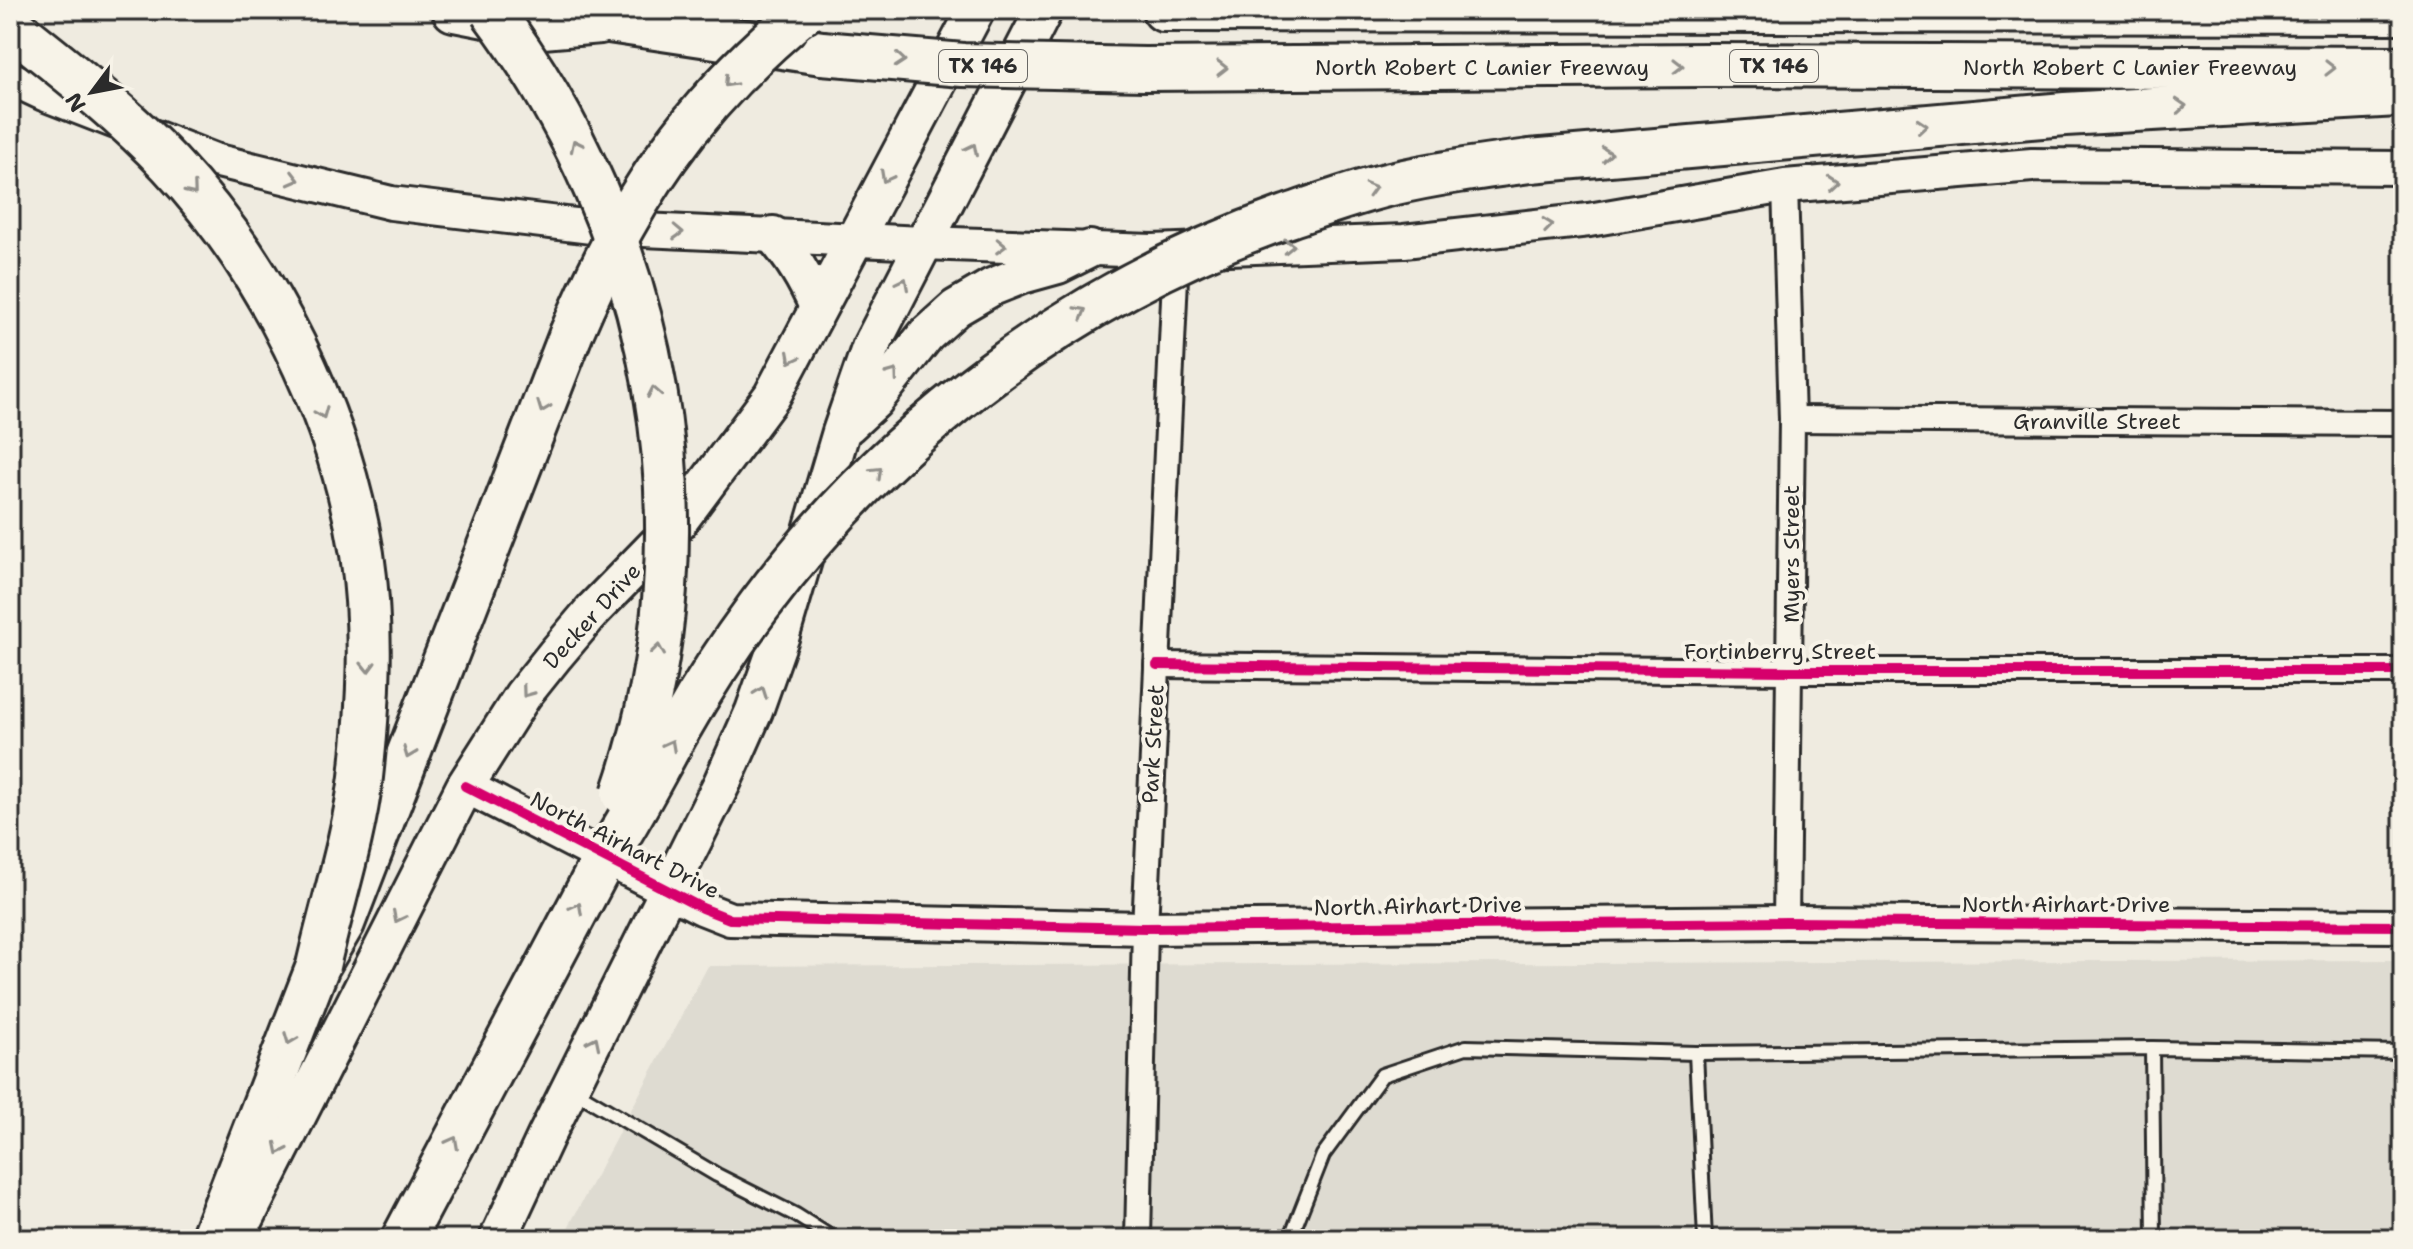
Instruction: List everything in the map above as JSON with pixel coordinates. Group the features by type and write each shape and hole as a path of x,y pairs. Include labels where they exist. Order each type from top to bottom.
{"highway":[{"path":"454,10 542,27 609,21"},
{"path":"491,10 551,98 596,187 624,263 640,320 659,415 667,527 663,614 644,725 603,861"},
{"name":"North Robert C Lanier Freeway","path":"566,10 609,21 822,53 963,65 1144,69 1707,65 2403,68"},
{"path":"318,966 343,923 599,268 631,209 692,122 776,35 806,10"},
{"path":"1164,10 2403,12"},
{"path":"10,25 90,88 170,164 212,214 261,283 303,365 329,431 351,500 362,556 369,685 361,779 352,834 318,966 212,1239"},
{"path":"403,1239 603,861 629,823 715,669 801,551 907,443 997,368 1120,290 1191,254 1262,225 1391,184 1530,161 2065,114 2403,94"}],"main road":[{"name":"Decker Drive","path":"235,1239 465,786 523,695 594,609 676,525 772,396 976,10"},
{"path":"498,1239 722,783 754,711 794,594 841,432 870,348 1044,10"},
{"path":"10,78 214,160 391,203 600,228 923,243 1176,250 1420,240 1589,220 1785,186 2032,165 2403,168"},
{"path":"773,235 792,256 807,280 818,307"},
{"path":"841,432 874,401 926,335 956,308 992,287 1058,265 1090,249"},
{"name":"North Airhart Drive","path":"465,786 702,908 730,919 1145,928 1786,922 2403,926"}],"street":[{"name":"Myers Street","path":"1785,186 1792,419 1786,922"},
{"name":"Park Street","path":"1138,1239 1145,928 1176,250"},
{"name":"Granville Street","path":"1792,419 2403,423"},
{"name":"Fortinberry Street","path":"1157,665 1790,671 2403,671"}],"lane":[{"path":"1290,1239 1323,1155 1382,1075 1466,1047 1696,1053 2152,1048 2403,1052"},
{"path":"2152,1048 2154,1239"},
{"path":"1696,1053 1705,1239"},
{"path":"571,1088 717,1175 796,1215 834,1239"}],"shaded area":[{"path":"2403,960 2403,1239 562,1239 708,966"}],"cycle path":[{"path":"1157,665 1790,671 2403,671"},
{"path":"465,786 702,908 730,919 1145,928 1786,922 2403,926"}]}
